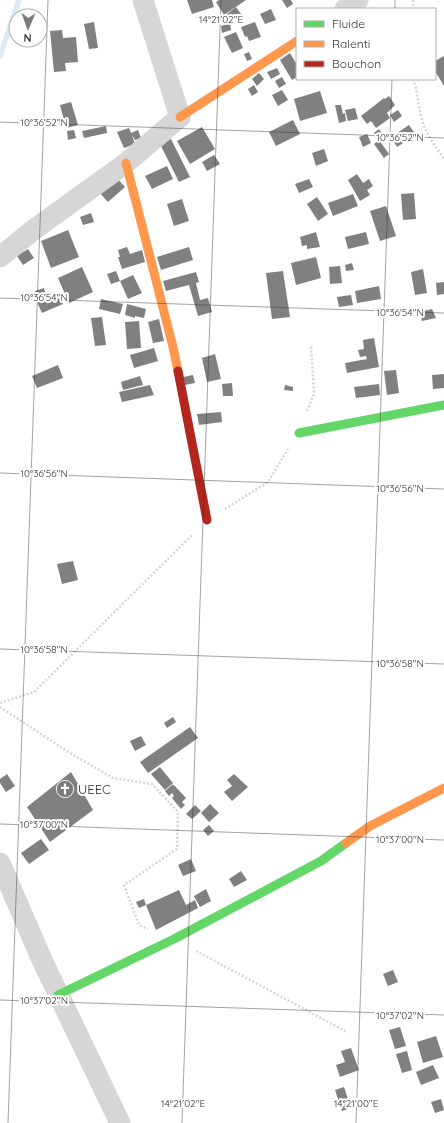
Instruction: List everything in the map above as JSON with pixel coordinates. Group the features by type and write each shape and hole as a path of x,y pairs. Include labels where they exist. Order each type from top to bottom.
{"street":[{"path":"143,0 180,117"},
{"path":"346,8 358,0"},
{"path":"0,257 32,231 126,163 180,117 296,41"},
{"path":"126,163 173,347 207,520"},
{"path":"299,433 444,405"},
{"path":"58,995 174,939 321,861 370,826 444,788"},
{"path":"0,863 58,995 120,1123"}],"path":[{"path":"413,80 417,90 422,120 429,137 444,159"},
{"path":"0,703 34,692 207,520 268,482 299,433 314,394 311,345"},
{"path":"0,707 70,753 113,778 152,784 178,812 177,849 124,885 139,925 174,939 346,1032"}],"building":[{"path":"187,0 212,0 214,7 192,14"},
{"path":"219,0 246,0 224,15 216,2"},
{"path":"282,0 291,0 293,4 287,8"},
{"path":"236,7 241,14 231,21 227,14"},
{"path":"271,9 276,20 265,24 260,14"},
{"path":"94,22 98,48 89,49 84,24"},
{"path":"255,22 261,37 249,41 247,36 245,37 241,27"},
{"path":"230,23 231,30 222,33 221,26"},
{"path":"62,30 63,38 76,37 78,62 65,63 66,71 54,72 50,31"},
{"path":"236,32 243,48 232,53 224,37"},
{"path":"249,52 252,59 247,61 244,54"},
{"path":"290,53 296,63 296,78 292,80 280,60"},
{"path":"444,56 444,86 436,73 436,60"},
{"path":"277,68 280,74 271,79 267,72"},
{"path":"259,73 264,79 257,86 252,79"},
{"path":"282,77 286,84 279,88 275,81"},
{"path":"254,85 258,92 252,96 248,89"},
{"path":"282,90 288,100 278,106 272,95"},
{"path":"320,91 327,113 300,121 294,99"},
{"path":"389,96 395,105 387,113 390,118 376,128 371,121 367,124 361,116 384,98 385,99"},
{"path":"71,102 78,125 66,128 60,105"},
{"path":"335,105 341,105 343,114 345,113 346,121 339,123"},
{"path":"355,108 358,119 348,121 345,110"},
{"path":"398,110 402,116 394,122 390,115"},
{"path":"293,120 300,134 276,146 269,132"},
{"path":"409,125 416,135 397,147 391,137"},
{"path":"106,126 107,133 84,138 82,131"},
{"path":"202,127 215,149 190,164 177,141"},
{"path":"129,128 131,133 138,130 141,138 135,140 132,135 135,144 124,148 117,132"},
{"path":"379,129 383,136 378,139 374,133"},
{"path":"74,130 76,138 68,140 67,131"},
{"path":"367,134 371,143 363,147 359,137"},
{"path":"171,139 190,177 179,182 160,144"},
{"path":"379,140 389,154 384,158 374,144"},
{"path":"324,149 328,161 316,166 312,153"},
{"path":"214,155 220,164 207,171 202,162"},
{"path":"167,166 173,179 152,189 145,176"},
{"path":"357,174 363,183 369,179 373,186 367,190 370,195 360,201 348,180"},
{"path":"116,177 125,187 108,202 99,192"},
{"path":"309,179 313,187 299,193 295,184"},
{"path":"414,193 416,219 403,220 401,194"},
{"path":"353,194 358,206 333,216 328,203"},
{"path":"317,197 328,214 318,221 307,204"},
{"path":"182,199 189,221 174,226 167,204"},
{"path":"386,206 396,236 380,241 370,211"},
{"path":"91,213 94,222 83,225 80,217"},
{"path":"68,230 79,257 51,268 41,241"},
{"path":"316,232 320,247 307,249 307,245 302,246 300,237"},
{"path":"366,232 369,244 348,249 345,237"},
{"path":"127,247 130,254 142,250 145,262 122,269 118,257 120,257 118,250"},
{"path":"189,247 193,260 161,270 157,257"},
{"path":"28,249 34,258 23,265 17,256"},
{"path":"316,257 321,278 296,285 291,263"},
{"path":"352,263 354,270 346,271 345,265"},
{"path":"340,266 342,283 330,284 329,267"},
{"path":"82,267 93,292 69,303 58,278"},
{"path":"423,269 427,293 415,295 411,272"},
{"path":"116,271 120,281 111,284 107,274"},
{"path":"283,271 290,317 272,319 266,273"},
{"path":"196,272 199,282 196,283 200,300 208,298 212,312 198,316 189,285 166,291 163,281"},
{"path":"133,275 142,293 128,299 120,281"},
{"path":"444,282 444,294 437,295 436,283"},
{"path":"379,286 381,299 357,303 355,291"},
{"path":"44,288 46,295 37,298 35,291"},
{"path":"58,293 63,304 42,313 37,302"},
{"path":"351,295 353,305 339,307 337,297"},
{"path":"101,299 123,304 120,314 99,309"},
{"path":"127,304 146,309 144,318 135,316 135,318 125,315"},
{"path":"432,309 436,318 422,321 420,312"},
{"path":"102,317 106,345 95,346 91,318"},
{"path":"159,319 164,341 153,343 148,322"},
{"path":"139,321 141,348 127,349 125,322"},
{"path":"374,338 379,367 347,373 345,363 367,359 366,356 360,357 358,350 364,349 363,340"},
{"path":"154,348 158,361 134,368 130,355"},
{"path":"215,354 221,379 207,382 202,358"},
{"path":"58,365 63,378 37,388 32,376"},
{"path":"396,370 399,393 387,395 384,371"},
{"path":"444,374 444,388 433,389 432,375"},
{"path":"193,375 195,383 185,385 183,377"},
{"path":"140,376 143,385 123,390 121,382"},
{"path":"232,383 233,396 223,396 222,384"},
{"path":"379,384 380,395 356,398 354,387"},
{"path":"150,385 154,395 122,402 119,392"},
{"path":"285,385 293,387 293,391 284,390"},
{"path":"221,412 222,422 199,425 197,414"},
{"path":"73,561 78,580 62,584 57,564"},
{"path":"173,717 176,722 167,728 164,723"},
{"path":"190,727 198,738 148,773 140,762"},
{"path":"141,736 146,745 135,751 130,741"},
{"path":"160,767 173,783 165,790 151,774"},
{"name":"UEEC","path":"71,772 93,810 50,842 27,807"},
{"path":"7,774 15,786 6,792 0,783 0,779"},
{"path":"234,774 248,787 232,801 224,792 232,786 227,780"},
{"path":"173,784 173,786 174,785 186,798 182,802 185,805 181,809 172,798 174,796 172,793 169,796 165,791"},
{"path":"210,804 219,813 209,822 201,813"},
{"path":"195,805 201,811 192,819 186,814"},
{"path":"209,825 214,831 208,836 203,830"},
{"path":"41,839 49,850 29,864 21,853"},
{"path":"191,859 196,871 183,876 178,865"},
{"path":"241,871 247,880 234,887 229,879"},
{"path":"206,889 211,901 200,907 194,896"},
{"path":"179,890 186,905 195,900 198,908 156,930 146,905"},
{"path":"144,899 146,905 139,908 136,902"},
{"path":"393,970 398,982 388,986 383,974"},
{"path":"400,1027 406,1046 395,1049 389,1030"},
{"path":"436,1036 443,1057 423,1063 417,1042"},
{"path":"351,1048 359,1070 340,1077 336,1065 345,1062 341,1051"},
{"path":"407,1051 412,1070 402,1073 396,1054"},
{"path":"433,1065 439,1078 421,1085 416,1072"},
{"path":"344,1087 351,1108 342,1111 335,1090"},
{"path":"441,1099 444,1110 435,1113 431,1102"}],"waterway":[{"path":"0,56 19,0"}],"traffic: fast":[{"path":"299,433 444,405"},
{"path":"58,995 174,939 321,861 346,843"}],"traffic: slow":[{"path":"180,117 296,42"},
{"path":"126,163 178,371"},
{"path":"346,843 370,826 444,788"}],"traffic: jam":[{"path":"178,371 207,520"}],"place":[{"name":"UEEC","path":"65,789"}]}
